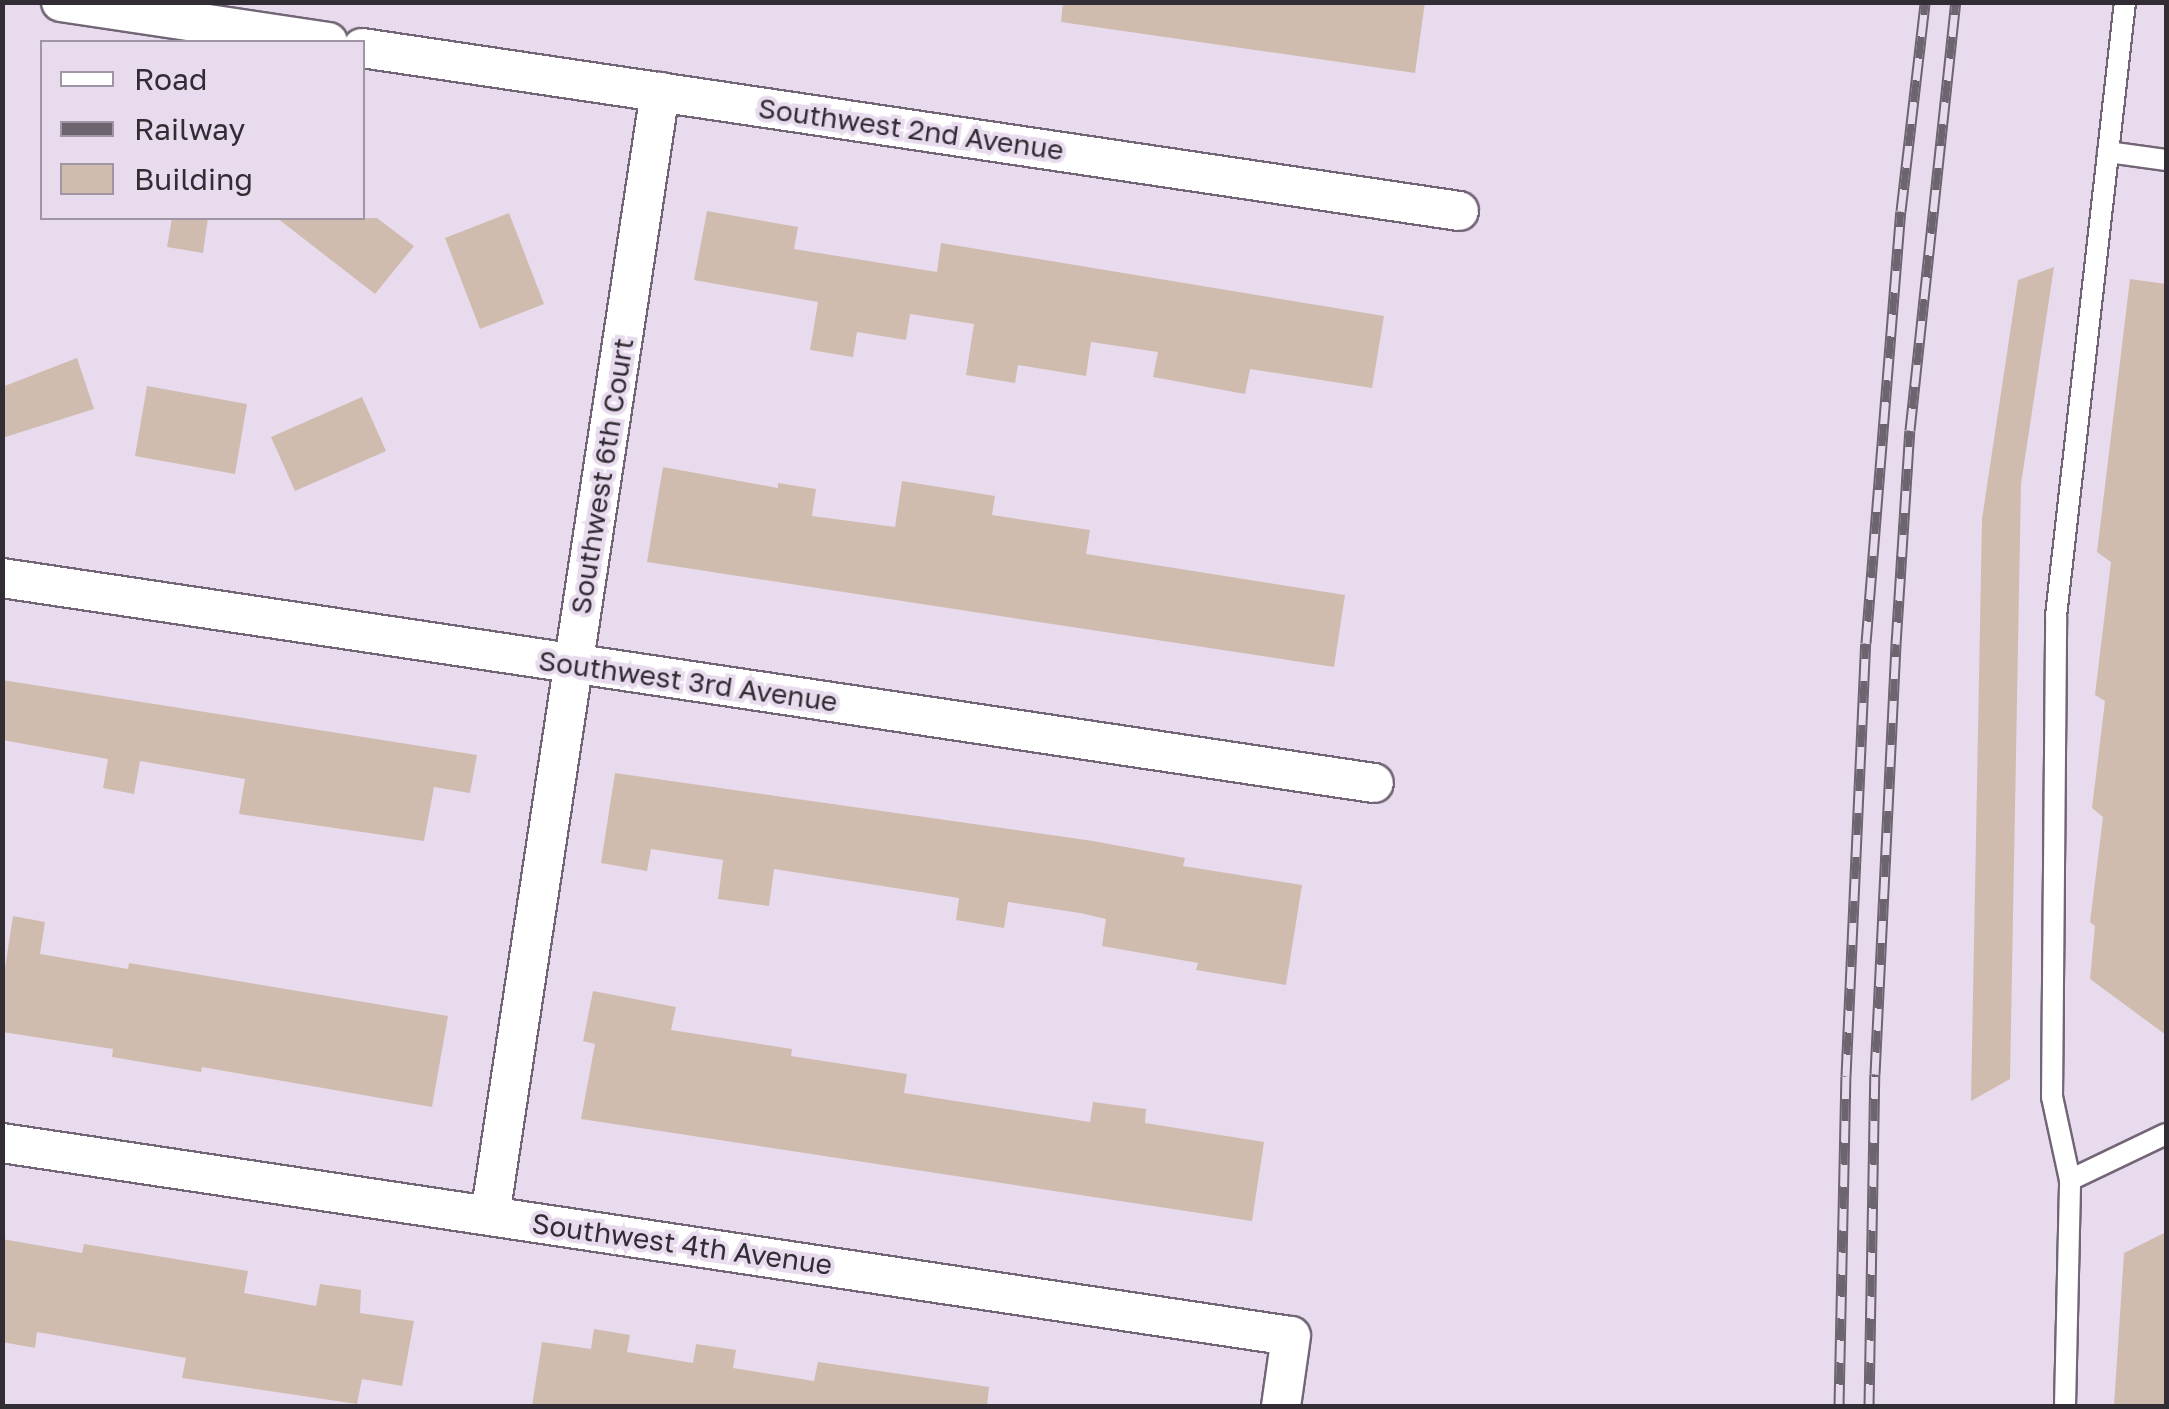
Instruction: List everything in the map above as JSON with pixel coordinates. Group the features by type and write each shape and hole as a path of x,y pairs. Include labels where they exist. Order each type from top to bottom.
{"street":[{"path":"61,2 315,40"},
{"name":"Southwest 2nd Avenue","path":"365,48 1459,211"},
{"name":"Southwest 6th Court","path":"490,1216 660,92"},
{"name":"Southwest 3rd Avenue","path":"2,578 1374,783"},
{"name":"Southwest 4th Avenue","path":"2,1143 1292,1336 1281,1406"}],"lane":[{"path":"2064,1406 2070,1180 2052,1097 2056,616 2125,2"},
{"path":"2108,152 2166,160"},
{"path":"2070,1180 2166,1134"}],"building":[{"path":"1063,2 1425,2 1415,73 1061,22"},
{"path":"707,211 798,227 794,249 937,272 941,243 1384,316 1372,388 1250,369 1245,394 1153,377 1158,352 1091,342 1086,376 1018,365 1015,383 966,375 974,324 910,314 906,340 857,332 853,357 810,350 818,302 694,280"},
{"path":"509,213 544,304 480,329 445,238"},
{"path":"377,218 414,246 375,294 280,220"},
{"path":"172,220 208,220 203,253 167,247"},
{"path":"2054,267 2021,484 2010,1079 1971,1101 1982,519 2018,280"},
{"path":"2130,279 2166,284 2166,1035 2090,979 2095,926 2090,922 2103,817 2092,808 2105,701 2095,695 2111,562 2097,552"},
{"path":"77,358 94,409 2,438 2,387"},
{"path":"147,386 247,404 235,474 135,456"},
{"path":"362,397 386,451 295,491 271,437"},
{"path":"663,467 778,488 778,483 816,489 812,516 895,527 902,481 995,496 992,515 1090,530 1086,554 1345,595 1334,667 647,562"},
{"path":"2,680 477,755 470,793 434,787 424,841 239,814 245,779 140,761 134,794 103,788 108,759 2,740"},
{"path":"615,773 1093,841 1185,858 1183,866 1302,885 1286,985 1196,970 1198,963 1102,946 1106,919 1080,913 1008,902 1004,928 956,920 959,898 774,869 769,906 718,899 723,860 651,849 647,871 601,863"},
{"path":"13,916 45,922 40,954 128,969 129,963 448,1016 432,1107 202,1067 201,1072 112,1057 113,1049 2,1032 2,987"},
{"path":"593,991 676,1007 671,1030 792,1049 791,1056 907,1074 904,1093 1090,1122 1093,1102 1146,1109 1145,1123 1264,1142 1252,1221 581,1119 595,1044 583,1041"},
{"path":"2166,1232 2166,1406 2114,1406 2124,1253"},
{"path":"2,1239 82,1253 84,1244 248,1271 244,1293 316,1306 320,1284 361,1290 360,1313 414,1321 402,1386 362,1379 357,1404 182,1378 186,1358 37,1332 35,1348 2,1342"},
{"path":"594,1329 630,1335 627,1352 693,1363 696,1344 736,1350 733,1368 814,1381 818,1362 989,1387 987,1406 532,1406 542,1342 591,1349"}],"railway":[{"path":"1839,1406 1846,1076 1866,643 1901,211 1925,2"},
{"path":"1869,1406 1875,1074 1896,644 1910,430 1956,2"}]}
